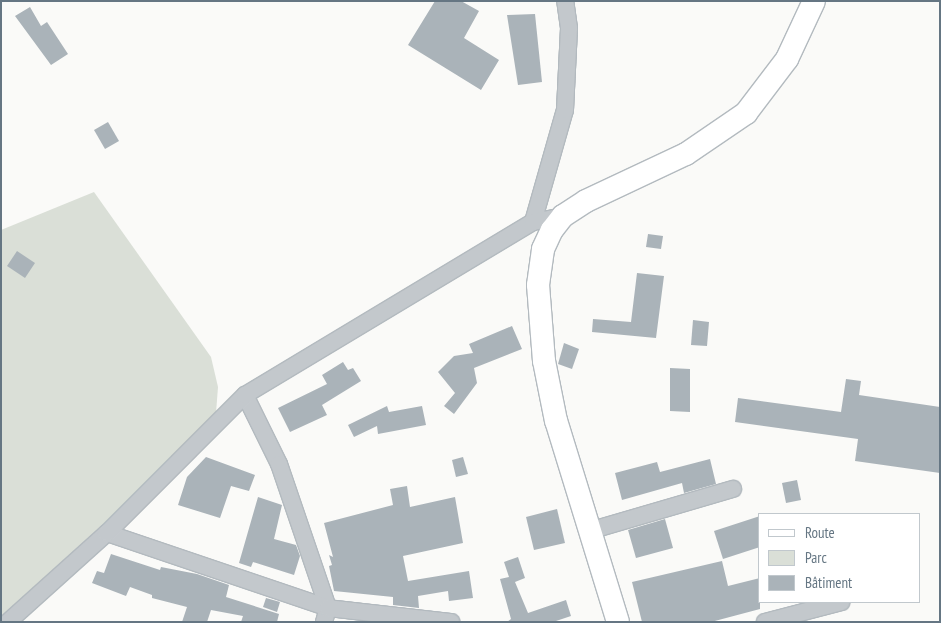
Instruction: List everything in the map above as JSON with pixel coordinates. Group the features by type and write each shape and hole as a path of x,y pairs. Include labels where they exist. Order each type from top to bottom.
{"street":[{"path":"533,222 565,110 569,28 565,1"},
{"path":"618,622 556,421 544,361 538,285 543,249 552,230 563,216 586,201 686,154 746,113 787,59 814,1"},
{"path":"8,622 107,533 245,395 533,222 563,216"},
{"path":"245,395 279,464 326,615"},
{"path":"589,531 733,489"},
{"path":"107,533 326,615 451,622"},
{"path":"765,622 837,603"}],"green space":[{"path":"94,192 211,357 218,387 216,413 203,435 1,618 1,230"}],"building":[{"path":"435,1 461,1 479,11 464,38 499,60 481,90 408,45"},
{"path":"30,7 41,26 47,22 68,54 51,65 15,16"},
{"path":"535,14 542,82 518,85 507,15"},
{"path":"108,122 119,141 105,149 94,130"},
{"path":"648,234 663,236 661,249 646,247"},
{"path":"17,251 35,263 25,278 7,266"},
{"path":"637,273 664,276 656,338 592,332 593,319 631,322"},
{"path":"693,320 709,322 707,346 691,345"},
{"path":"512,326 522,349 474,368 477,383 454,414 444,406 455,393 438,372 454,356 473,353 469,344"},
{"path":"564,343 579,349 572,369 558,364"},
{"path":"343,362 348,370 353,368 361,381 322,405 327,415 290,432 278,408 327,384 322,375"},
{"path":"670,368 690,369 690,412 670,411"},
{"path":"846,379 861,381 859,395 940,407 940,473 855,461 858,439 735,422 738,398 841,412"},
{"path":"387,406 389,412 422,406 426,425 378,434 377,426 354,437 348,425"},
{"path":"206,457 255,475 249,491 231,486 220,518 178,505 187,477"},
{"path":"463,457 468,474 456,477 452,460"},
{"path":"710,459 716,484 684,493 682,483 622,500 615,473 657,462 660,472"},
{"path":"797,480 801,500 786,503 782,483"},
{"path":"407,486 410,507 455,497 463,543 403,556 408,581 469,571 473,598 449,601 448,591 418,596 419,608 393,605 393,597 334,591 329,566 332,565 329,555 333,557 324,523 393,505 390,489"},
{"path":"258,497 282,505 274,539 296,545 300,556 294,575 253,562 251,567 239,563"},
{"path":"557,509 565,543 534,550 526,517"},
{"path":"758,517 758,548 723,559 714,531"},
{"path":"665,519 673,548 636,558 628,530"},
{"path":"111,554 160,570 161,567 197,574 229,585 226,597 279,614 277,622 241,622 243,616 211,610 207,622 182,622 187,607 152,598 152,595 130,587 126,596 92,583 97,571 104,573"},
{"path":"518,557 525,578 515,582 528,613 566,600 571,616 553,622 507,622 511,619 500,579 509,577 504,562"},
{"path":"722,561 728,586 758,578 758,603 760,603 760,609 711,622 642,622 632,582"},
{"path":"266,598 280,602 277,612 263,607"}]}
